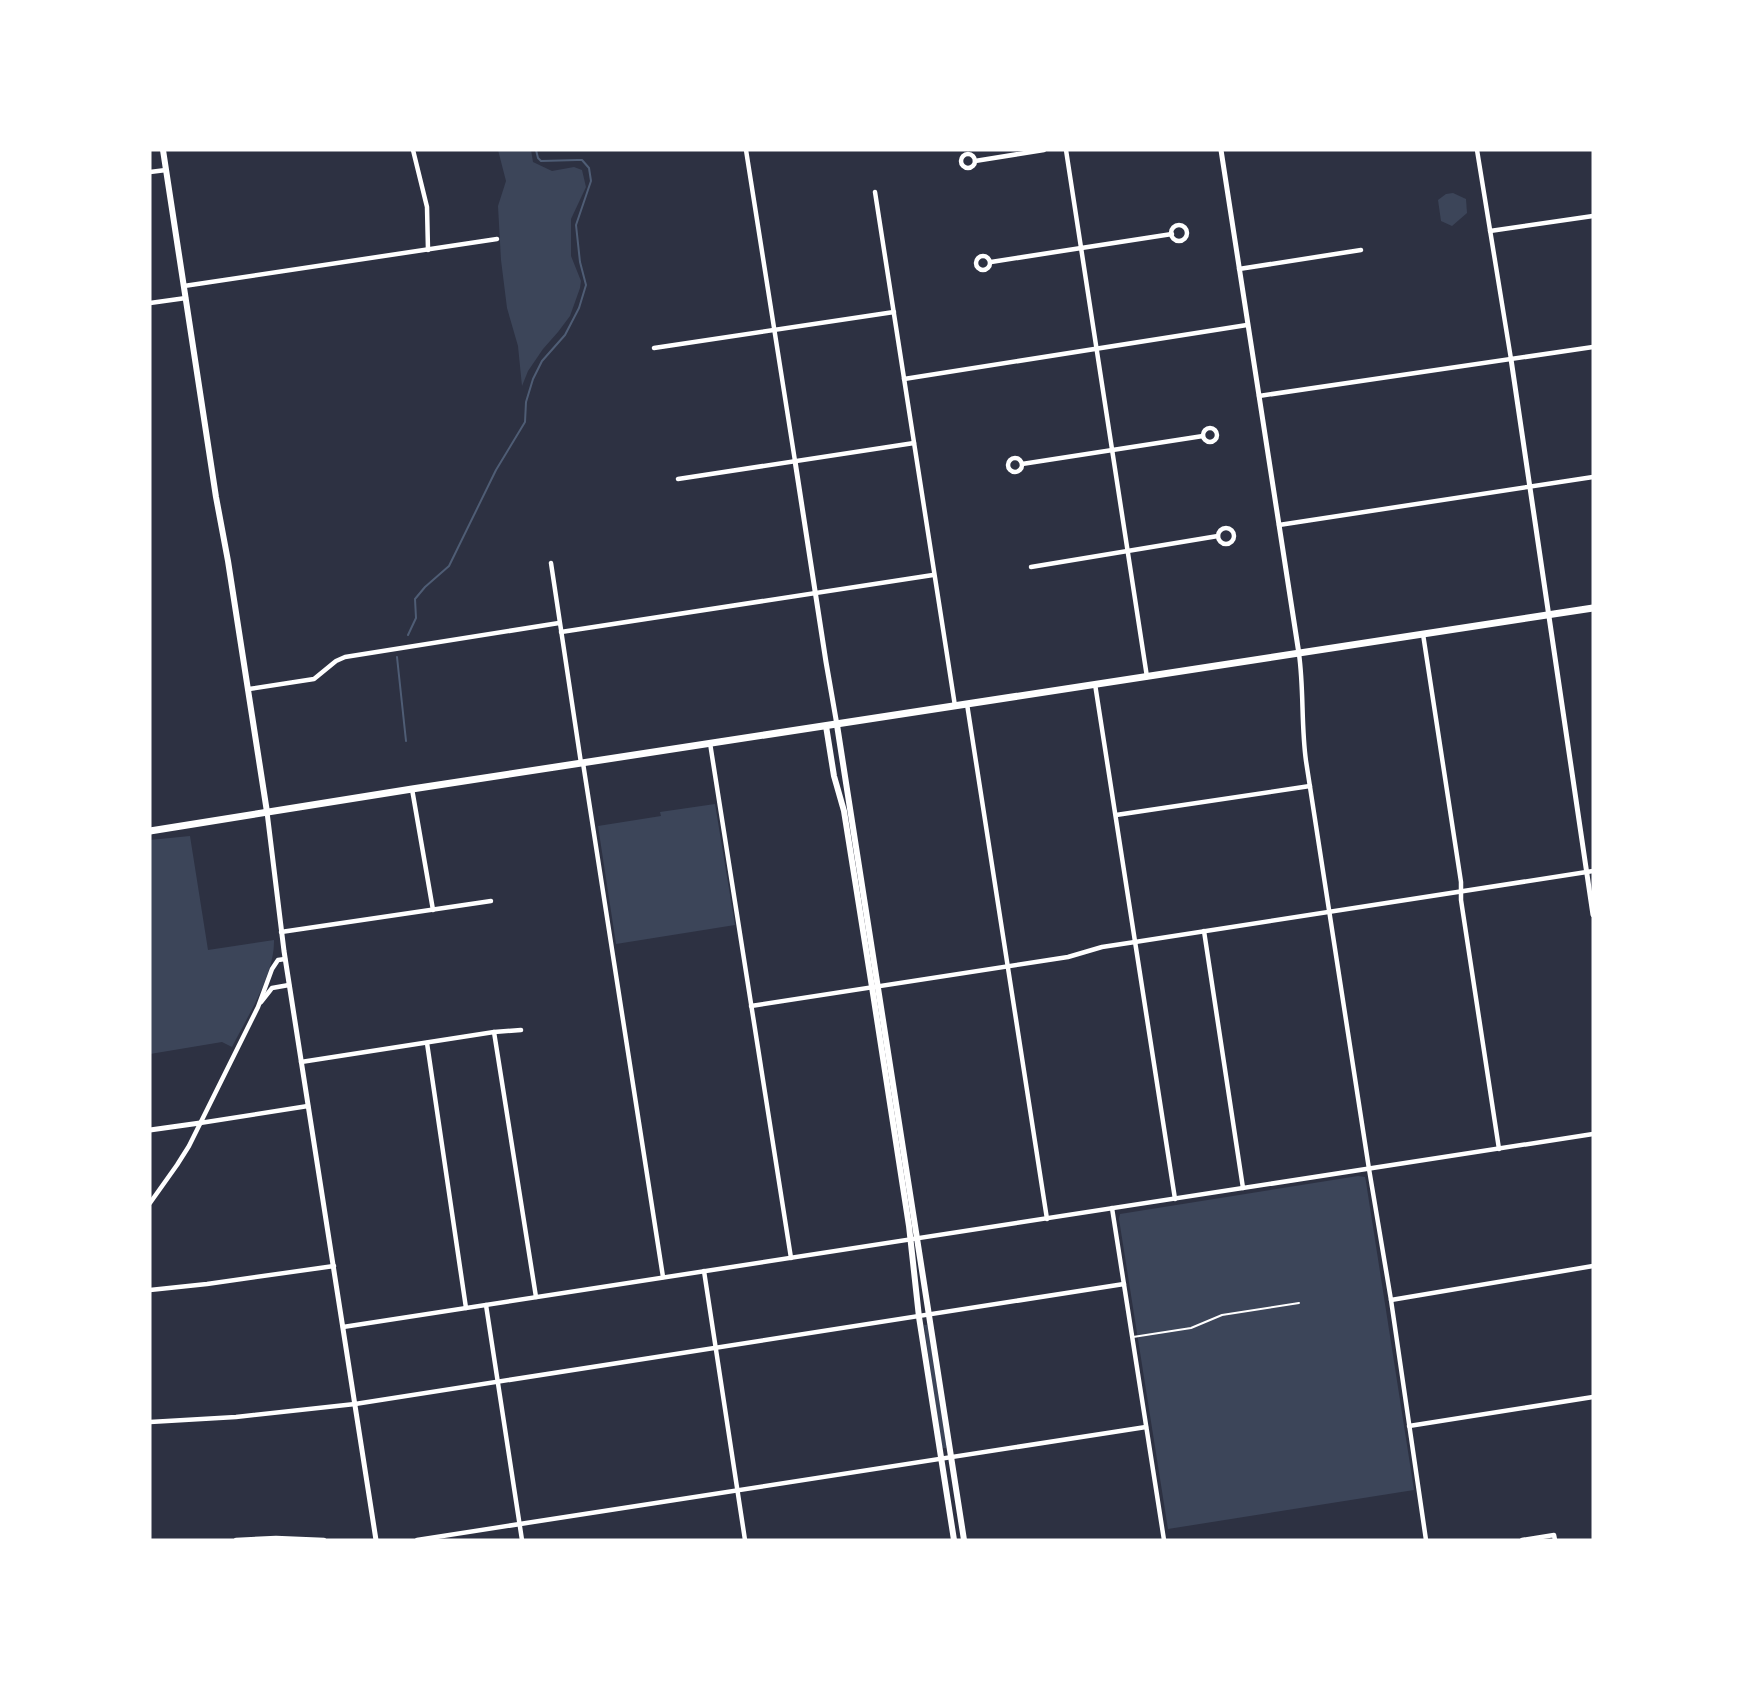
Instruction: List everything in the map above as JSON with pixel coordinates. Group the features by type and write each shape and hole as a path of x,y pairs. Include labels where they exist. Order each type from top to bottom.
{"main road":[{"path":"163,150 267,812"},
{"path":"150,831 1593,608"},
{"path":"837,725 914,1239 929,1315 964,1540"},
{"path":"826,726 834,776 844,811 875,987"},
{"path":"914,1239 919,1317 954,1540"}],"street":[{"path":"413,150 427,207 428,250"},
{"path":"746,150 837,725"},
{"path":"975,161 1044,150"},
{"path":"1066,150 1147,677"},
{"path":"1221,150 1299,654 1303,738 1310,786 1426,1540"},
{"path":"1477,150 1511,358 1548,615 1590,871 1593,915"},
{"path":"150,172 166,170"},
{"path":"875,192 955,706"},
{"path":"1490,231 1593,216"},
{"path":"991,262 1172,234"},
{"path":"184,286 497,239"},
{"path":"1239,268 1361,250"},
{"path":"150,303 186,298"},
{"path":"654,348 894,312"},
{"path":"904,379 1247,325"},
{"path":"1259,396 1593,347"},
{"path":"1022,464 1203,436"},
{"path":"678,479 914,443"},
{"path":"1278,525 1593,477"},
{"path":"1031,567 1218,536"},
{"path":"551,563 663,1277"},
{"path":"561,632 933,575"},
{"path":"249,689 314,679 331,664 345,657 559,623"},
{"path":"1423,634 1499,1149"},
{"path":"1095,684 1175,1199"},
{"path":"967,704 1047,1219"},
{"path":"710,743 791,1258"},
{"path":"1116,815 1310,786"},
{"path":"412,789 433,910"},
{"path":"267,812 285,959 376,1540"},
{"path":"751,1006 1068,957 1102,947 1590,871"},
{"path":"281,932 491,901"},
{"path":"1204,931 1243,1188"},
{"path":"150,1203 189,1146 258,1007 272,969 278,960 285,959"},
{"path":"258,1007 272,988 289,985"},
{"path":"301,1062 494,1032 521,1030"},
{"path":"494,1032 536,1297"},
{"path":"427,1043 466,1308"},
{"path":"150,1130 308,1106"},
{"path":"343,1327 1593,1134"},
{"path":"1112,1208 1164,1540"},
{"path":"150,1290 218,1283 334,1266"},
{"path":"1390,1300 1593,1266"},
{"path":"704,1271 745,1540"},
{"path":"150,1422 236,1417 355,1404 1124,1284"},
{"path":"486,1305 522,1540"},
{"path":"1409,1426 1593,1397"},
{"path":"417,1540 1146,1427"},
{"path":"236,1540 276,1538 324,1540"},
{"path":"1522,1540 1555,1538"}],"lane":[{"path":"1133,1337 1191,1328 1222,1315 1299,1303"}],"shaded area":[{"path":"498,150 531,150 533,162 552,171 574,167 582,170 586,187 571,219 571,256 581,281 580,288 570,316 543,349 528,371 522,386 518,346 507,308 501,260 498,206 506,181"},
{"path":"1453,193 1466,199 1467,213 1452,226 1441,221 1438,200 1446,194"},
{"path":"715,804 735,925 616,944 598,826 661,816 660,812"},
{"path":"190,836 208,950 274,940 273,953 259,995 232,1047 222,1042 150,1054 150,840"},
{"path":"1358,1176 1365,1177 1366,1182 1414,1490 1168,1529 1120,1214"},
{"path":"924,1325 928,1328 946,1448 943,1448 941,1444"}],"waterway":[{"path":"408,635 416,618 415,599 449,566 496,470 525,422 526,402 533,379 542,361 565,335 579,308 586,285 580,262 576,225 591,181 589,168 582,160 541,161 536,150"},
{"path":"397,657 406,741"}]}
